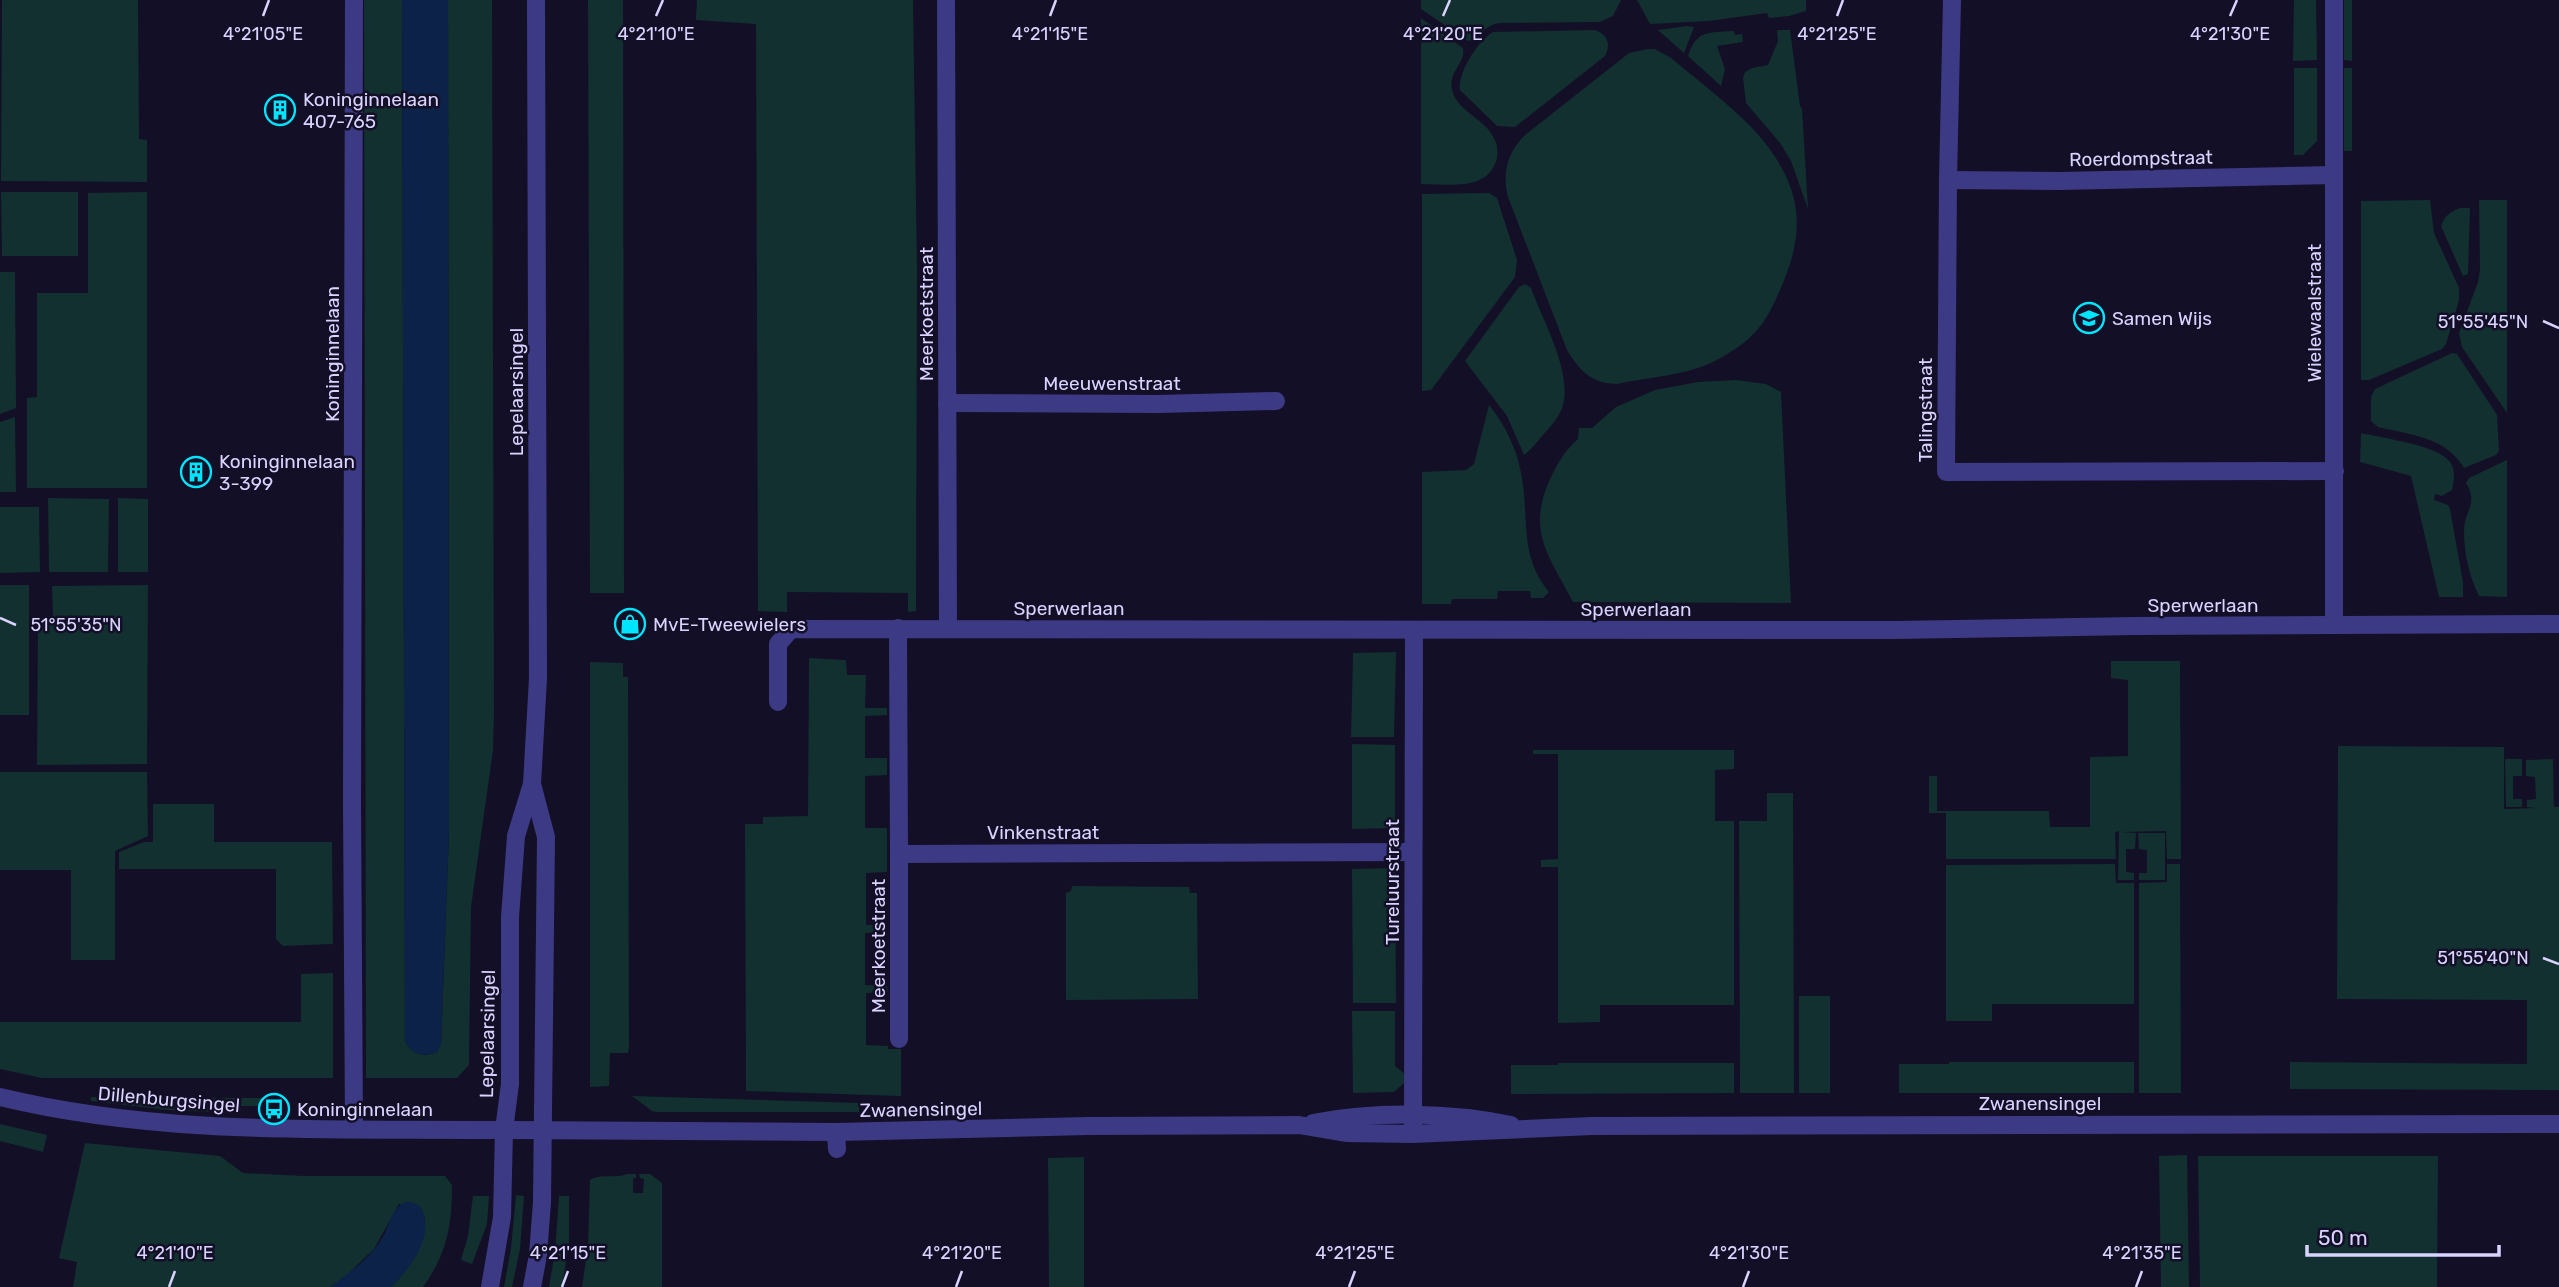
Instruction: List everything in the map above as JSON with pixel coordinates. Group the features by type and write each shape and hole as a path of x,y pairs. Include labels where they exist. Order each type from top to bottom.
{"street":[{"name":"Koninginnelaan","path":"354,0 354,1128"},
{"name":"Lepelaarsingel","path":"490,1287 502,1216 504,1130 510,1084 510,917 516,836 532,784 538,678 536,0"},
{"name":"Meerkoetstraat","path":"946,0 948,628"},
{"name":"Talingstraat","path":"1952,0 1946,472 2335,471"},
{"name":"Wielewaalstraat","path":"2334,0 2334,625"},
{"name":"Roerdompstraat","path":"1948,180 2060,181 2334,175"},
{"name":"Meeuwenstraat","path":"947,403 1131,405 1276,401"},
{"name":"Sperwerlaan","path":"778,702 778,644 791,629 1894,630 2559,624"},
{"path":"898,628 899,853"},
{"name":"Tureluurstraat","path":"1413,1134 1414,629"},
{"name":"Lepelaarsingel","path":"532,784 546,837 544,1130 538,1255 532,1287"},
{"name":"Vinkenstraat","path":"899,853 1412,852"},
{"name":"Meerkoetstraat","path":"899,853 899,1039"},
{"name":"Dillenburgsingel","path":"0,1097 114,1118 202,1127 504,1130"},
{"name":"Zwanensingel","path":"504,1130 837,1141 1088,1126 1299,1125 1345,1117 1414,1116 1486,1120 1521,1128"},
{"name":"Zwanensingel","path":"1299,1125 1346,1133 1413,1134 1489,1132 1521,1128 2194,1123 2559,1124"}],"green space":[{"path":"2,0 138,0 139,139 147,140 147,182 1,181"},
{"path":"364,0 402,0 405,1041 414,1052 427,1055 437,1052 441,1044 449,832 448,0 492,0 493,750 471,907 469,1065 457,1078 366,1078"},
{"path":"588,0 623,0 624,593 590,593"},
{"path":"697,0 913,0 917,269 916,611 908,612 908,593 787,592 787,612 758,611 756,24 696,20"},
{"path":"1421,0 1621,0 1613,16 1600,22 1500,23 1490,26 1468,41 1421,9"},
{"path":"1637,0 1806,0 1806,11 1769,18 1767,13 1709,21 1650,24"},
{"path":"2294,0 2316,0 2317,60 2293,61"},
{"path":"2344,0 2352,0 2352,61 2344,60"},
{"path":"1421,18 1463,48 1462,59 1452,79 1453,93 1464,108 1487,128 1496,142 1497,158 1493,169 1476,181 1454,185 1421,184"},
{"path":"1694,27 1684,53 1658,30"},
{"path":"1595,30 1607,40 1605,56 1515,127 1497,126 1460,90 1462,75 1470,58 1481,42 1493,32"},
{"path":"1777,30 1790,30 1802,109 1808,209 1791,161 1780,143 1746,103 1743,78 1745,72 1768,65 1778,41"},
{"path":"1734,31 1735,35 1742,34 1743,42 1717,46 1725,69 1721,86 1688,56 1695,41 1705,34"},
{"path":"1655,49 1671,58 1736,112 1769,148 1788,180 1793,196 1797,227 1795,243 1773,306 1759,327 1742,345 1715,361 1692,370 1617,384 1600,382 1576,364 1567,350 1508,197 1506,172 1510,156 1525,135 1629,53"},
{"path":"2294,68 2317,68 2317,141 2303,155 2294,155"},
{"path":"2344,68 2352,68 2352,151 2344,151"},
{"path":"1,192 78,192 78,256 2,256"},
{"path":"147,192 147,488 27,488 27,398 37,397 37,293 88,293 88,193"},
{"path":"1489,193 1497,198 1517,260 1515,277 1431,390 1422,391 1422,194"},
{"path":"2430,200 2434,233 2459,288 2459,300 2446,344 2442,349 2369,380 2361,380 2361,201"},
{"path":"2479,200 2507,200 2507,413 2462,347 2459,333 2480,270"},
{"path":"2460,208 2470,208 2468,274 2463,276 2441,226 2448,214"},
{"path":"0,272 15,272 16,408 0,414"},
{"path":"1525,284 1531,288 1561,364 1565,395 1556,419 1524,455 1507,416 1465,361 1519,287"},
{"path":"2452,353 2457,354 2497,415 2499,451 2496,455 2464,468 2448,450 2438,444 2415,435 2378,427 2371,421 2371,397 2375,389"},
{"path":"1736,380 1766,384 1781,392 1791,603 1573,602 1544,545 1540,517 1542,501 1551,478 1564,454 1578,439 1579,428 1592,428 1616,407 1655,390 1698,382"},
{"path":"1489,405 1505,428 1516,455 1524,489 1529,549 1539,578 1549,592 1543,598 1531,598 1530,591 1498,591 1497,599 1452,599 1451,604 1422,604 1422,472 1466,470 1474,464"},
{"path":"15,417 16,492 0,492 0,422"},
{"path":"2361,433 2434,451 2444,456 2452,465 2452,490 2442,496 2435,494 2434,500 2448,505 2450,509 2463,582 2463,597 2439,597 2411,476 2360,462"},
{"path":"2507,460 2507,597 2479,596 2465,548 2464,531 2471,502 2466,483 2469,478"},
{"path":"48,498 109,499 108,572 49,572"},
{"path":"118,498 148,499 148,572 118,572"},
{"path":"0,507 39,507 40,572 0,573"},
{"path":"0,585 29,585 29,715 0,715"},
{"path":"148,585 147,764 37,765 38,617 53,618 52,586"},
{"path":"1396,652 1394,737 1351,737 1353,653"},
{"path":"809,658 846,660 847,675 866,675 865,708 887,708 887,715 865,716 865,758 887,758 887,775 865,776 865,828 887,828 887,872 866,873 866,925 887,925 887,932 865,933 865,985 887,986 888,992 866,993 866,1045 901,1049 901,1096 746,1091 745,824 763,824 763,817 808,816"},
{"path":"2111,661 2180,661 2181,859 2167,859 2166,831 2121,832 2136,833 2135,849 2126,849 2126,872 2134,873 2134,880 2118,880 2119,831 2115,832 2116,859 1946,859 1946,813 1929,813 1929,776 1937,776 1937,811 2049,811 2050,827 2090,827 2090,757 2128,756 2128,680 2111,678"},
{"path":"590,662 623,663 623,677 628,677 629,1048 628,1053 610,1053 609,1086 590,1087"},
{"path":"1352,744 1395,745 1395,828 1352,829"},
{"path":"2338,746 2504,747 2504,809 2535,808 2527,807 2527,800 2536,799 2535,777 2526,776 2526,760 2553,759 2554,807 2559,807 2559,1090 2290,1089 2290,1062 2527,1064 2527,1000 2337,999"},
{"path":"1533,750 1734,750 1734,769 1715,770 1715,821 1734,821 1734,1005 1600,1005 1600,1022 1558,1023 1558,867 1541,867 1541,860 1558,859 1558,754 1533,754"},
{"path":"2505,759 2522,759 2522,776 2513,776 2513,799 2522,799 2522,807 2506,807"},
{"path":"0,772 147,772 148,836 115,851 115,960 71,960 71,870 0,870"},
{"path":"1767,793 1793,793 1794,1093 1740,1093 1739,821 1767,821"},
{"path":"153,804 214,804 214,842 332,842 333,944 283,946 276,939 276,869 119,869 119,852 144,842 153,842"},
{"path":"2138,833 2165,833 2165,880 2139,880 2139,873 2147,873 2147,850 2139,849"},
{"path":"2115,864 2116,883 2134,883 2134,1004 1992,1004 1992,1021 1946,1021 1946,865"},
{"path":"2167,864 2180,864 2181,1093 2139,1093 2139,883 2167,882"},
{"path":"1395,868 1396,1003 1353,1003 1352,869"},
{"path":"1072,886 1189,887 1190,893 1197,893 1198,999 1066,1000 1066,893 1071,891"},
{"path":"333,973 333,1078 42,1078 0,1069 0,1022 301,1022 301,974"},
{"path":"1799,996 1830,996 1830,1093 1799,1093"},
{"path":"1352,1011 1395,1011 1395,1066 1405,1074 1405,1082 1394,1092 1353,1093"},
{"path":"2134,1062 2134,1093 1899,1093 1899,1064"},
{"path":"1734,1063 1734,1093 1511,1094 1511,1065"},
{"path":"632,1096 859,1103 859,1112 657,1112"},
{"path":"91,1097 266,1098 266,1106 241,1106 240,1113 168,1110 91,1101"},
{"path":"0,1124 47,1135 43,1152 0,1141"},
{"path":"85,1143 220,1156 243,1173 445,1176 452,1185 451,1213 443,1251 423,1287 391,1287 416,1255 424,1228 425,1217 399,1204 374,1249 346,1276 330,1287 73,1287 77,1262 59,1258"},
{"path":"2187,1155 2189,1287 2161,1287 2159,1156"},
{"path":"2198,1156 2438,1156 2437,1287 2200,1287"},
{"path":"1084,1157 1084,1287 1049,1287 1048,1158"},
{"path":"636,1174 636,1178 633,1178 633,1193 643,1193 644,1179 640,1178 639,1174 650,1174 662,1183 662,1287 582,1287 588,1246 590,1180"},
{"path":"516,1195 524,1196 520,1249 512,1287 504,1287 511,1248"},
{"path":"473,1196 489,1196 487,1224 472,1264 461,1260 468,1236"},
{"path":"559,1196 569,1196 569,1243 562,1287 549,1287 555,1251"}],"water":[{"path":"402,0 448,0 449,832 441,1044 437,1052 427,1054 414,1052 405,1041"},
{"path":"406,1202 412,1202 422,1209 425,1233 418,1253 398,1280 391,1287 330,1287 368,1256 385,1233 395,1211"}],"place":[{"name":"Koninginnelaan 407-765","path":"280,110"},
{"name":"Samen Wijs","path":"2089,318"},
{"name":"Koninginnelaan 3-399","path":"196,472"},
{"name":"MvE-Tweewielers","path":"630,624"},
{"name":"Koninginnelaan","path":"274,1109"}]}
